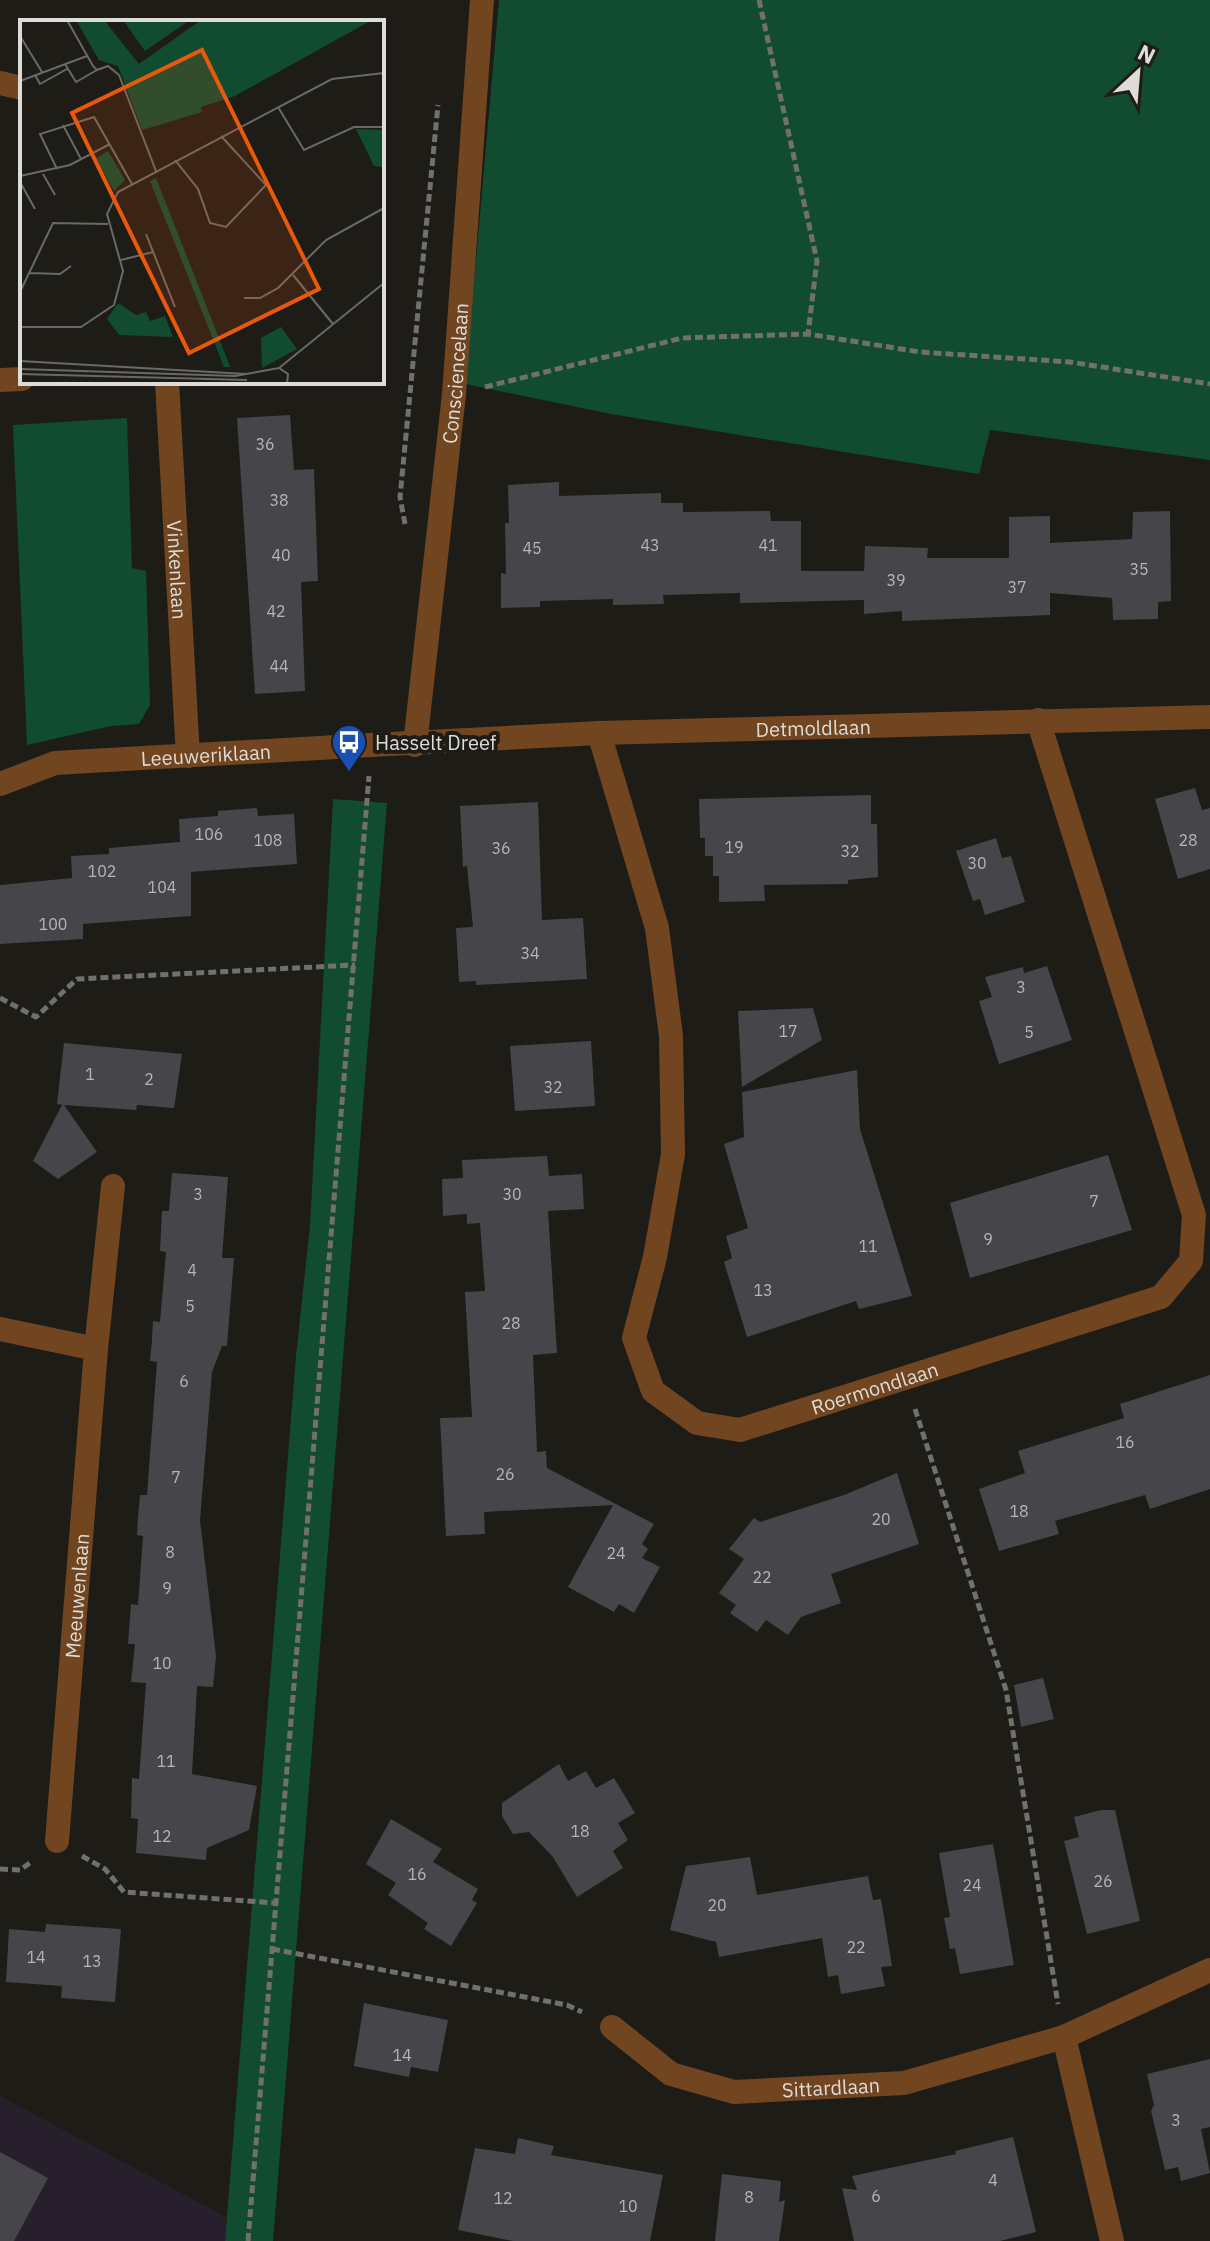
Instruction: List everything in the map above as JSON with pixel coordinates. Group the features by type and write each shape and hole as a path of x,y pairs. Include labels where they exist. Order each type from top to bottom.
{"street":[{"name":"Consciencelaan","path":"415,745 454,394 482,0"},
{"path":"0,83 20,88"},
{"path":"0,380 20,379"},
{"name":"Vinkenlaan","path":"167,384 188,756"},
{"name":"Detmoldlaan","path":"415,745 599,733 1210,717"},
{"name":"Roermondlaan","path":"599,733 657,928 671,1036 673,1154 655,1257 634,1338 653,1391 697,1423 740,1430 1161,1297 1191,1261 1194,1215 1038,720"},
{"name":"Leeuweriklaan","path":"0,784 55,763 415,745"},
{"name":"Meeuwenlaan","path":"57,1841 96,1349 113,1186"},
{"path":"0,1329 96,1349"},
{"name":"Sittardlaan","path":"612,2027 671,2074 734,2092 904,2083 1064,2037 1210,1970"},
{"path":"1064,2037 1112,2241"}],"path":[{"path":"759,0 817,261 808,334"},
{"path":"410,397 439,95"},
{"path":"454,394 682,338 808,334 920,352 1070,362 1210,384"},
{"path":"248,2241 371,745"},
{"path":"0,998 36,1017 77,979 355,965"},
{"path":"905,1378 1006,1690 1064,2037"},
{"path":"105,1869 124,1892 275,1903"},
{"path":"272,1949 567,2005 612,2027"}],"shaded area":[{"path":"0,2096 226,2217 225,2241 0,2241"}],"green space":[{"path":"499,0 1210,0 1210,460 990,430 979,474 611,414 465,384"},
{"path":"127,418 132,568 146,571 150,705 139,724 111,726 27,745 13,425"},
{"path":"333,799 387,803 273,2241 225,2241 296,1356 310,1226"}],"building":[{"path":"290,415 294,470 314,469 318,581 301,582 305,691 255,694 237,418"},
{"path":"559,482 559,496 661,493 661,503 683,503 683,512 770,511 771,521 801,521 801,571 864,571 865,546 928,548 927,558 1009,558 1009,517 1050,516 1050,543 1132,539 1133,512 1170,511 1171,601 1158,602 1158,619 1113,620 1112,598 1050,593 1050,615 902,621 902,611 864,614 864,600 740,603 740,593 663,595 664,604 613,605 613,599 540,601 540,607 501,608 501,573 506,574 505,523 509,523 508,485"},
{"path":"1195,788 1202,810 1210,808 1210,869 1178,879 1155,799"},
{"path":"871,795 871,824 877,824 878,877 848,880 848,884 764,885 765,901 719,902 719,876 713,876 713,856 705,856 705,838 700,838 699,799"},
{"path":"538,802 542,920 583,918 587,979 476,985 476,981 459,982 456,928 473,927 467,866 463,867 460,806"},
{"path":"257,808 258,816 294,814 297,864 191,872 191,916 83,924 83,939 0,944 0,885 72,878 71,856 109,854 109,848 180,842 179,819 218,816 218,811"},
{"path":"996,838 1002,858 1011,856 1025,902 985,915 980,899 973,901 956,851"},
{"path":"1047,966 1072,1040 999,1064 979,1001 992,997 985,977 1023,967 1024,973"},
{"path":"813,1008 822,1040 742,1087 738,1011"},
{"path":"591,1041 595,1106 515,1111 510,1046"},
{"path":"64,1043 182,1054 174,1108 137,1105 136,1110 64,1105 97,1152 58,1179 33,1161 62,1105 57,1104"},
{"path":"857,1070 860,1129 912,1296 859,1309 856,1301 747,1337 724,1262 732,1258 726,1236 748,1228 724,1144 744,1137 742,1092"},
{"path":"1108,1155 1132,1230 970,1278 950,1203"},
{"path":"547,1156 549,1176 582,1174 584,1209 548,1211 557,1353 533,1355 537,1452 546,1451 547,1468 654,1524 642,1544 648,1549 642,1558 660,1567 634,1613 619,1604 614,1612 568,1587 613,1505 484,1512 485,1534 446,1536 440,1418 472,1417 465,1292 485,1291 480,1223 467,1224 467,1214 443,1216 442,1179 463,1178 462,1160"},
{"path":"172,1173 228,1177 222,1258 234,1258 227,1346 222,1346 212,1372 200,1520 216,1656 213,1687 197,1686 192,1774 257,1786 249,1830 207,1848 206,1860 136,1853 138,1819 131,1818 132,1778 139,1779 146,1683 131,1682 135,1644 128,1644 131,1604 138,1605 143,1536 137,1535 140,1495 147,1495 157,1362 150,1361 153,1321 160,1322 166,1252 160,1251 162,1211 169,1211"},
{"path":"1210,1375 1210,1489 1150,1509 1145,1495 1055,1521 1059,1534 999,1551 979,1489 1025,1473 1018,1451 1124,1418 1120,1404"},
{"path":"897,1473 919,1544 831,1574 841,1603 801,1617 788,1635 766,1620 757,1632 730,1613 736,1605 719,1593 744,1559 729,1549 754,1518 760,1522 844,1495"},
{"path":"1043,1678 1054,1719 1021,1727 1014,1685"},
{"path":"559,1764 568,1781 586,1771 596,1788 614,1778 635,1813 618,1823 628,1840 613,1851 623,1868 577,1897 553,1857 529,1832 513,1834 502,1816 502,1803"},
{"path":"1115,1810 1140,1921 1087,1934 1064,1841 1079,1837 1074,1817"},
{"path":"391,1819 442,1849 433,1862 478,1889 472,1900 477,1903 451,1946 424,1929 428,1923 388,1895 396,1883 366,1864"},
{"path":"993,1844 1014,1965 960,1974 955,1948 950,1949 944,1918 950,1917 939,1853"},
{"path":"750,1857 757,1895 868,1876 873,1900 881,1899 892,1966 881,1967 885,1986 841,1994 838,1975 828,1977 822,1938 719,1957 716,1942 670,1930 686,1866"},
{"path":"46,1924 121,1929 115,2002 61,1998 62,1986 6,1982 9,1929 45,1932"},
{"path":"364,2003 448,2020 438,2072 411,2067 409,2077 354,2066"},
{"path":"1210,2059 1210,2127 1201,2129 1210,2173 1181,2181 1178,2167 1165,2170 1151,2111 1154,2105 1147,2074"},
{"path":"1013,2137 1036,2232 1000,2241 854,2241 842,2188 857,2190 852,2176 956,2154 955,2151"},
{"path":"518,2138 554,2146 551,2155 663,2175 650,2241 513,2241 458,2230 475,2148 515,2154"},
{"path":"0,2152 48,2178 14,2241 0,2241"},
{"path":"722,2174 781,2181 779,2202 785,2200 779,2241 715,2241"}],"place":[{"name":"Hasselt Dreef","path":"349,773"}]}
